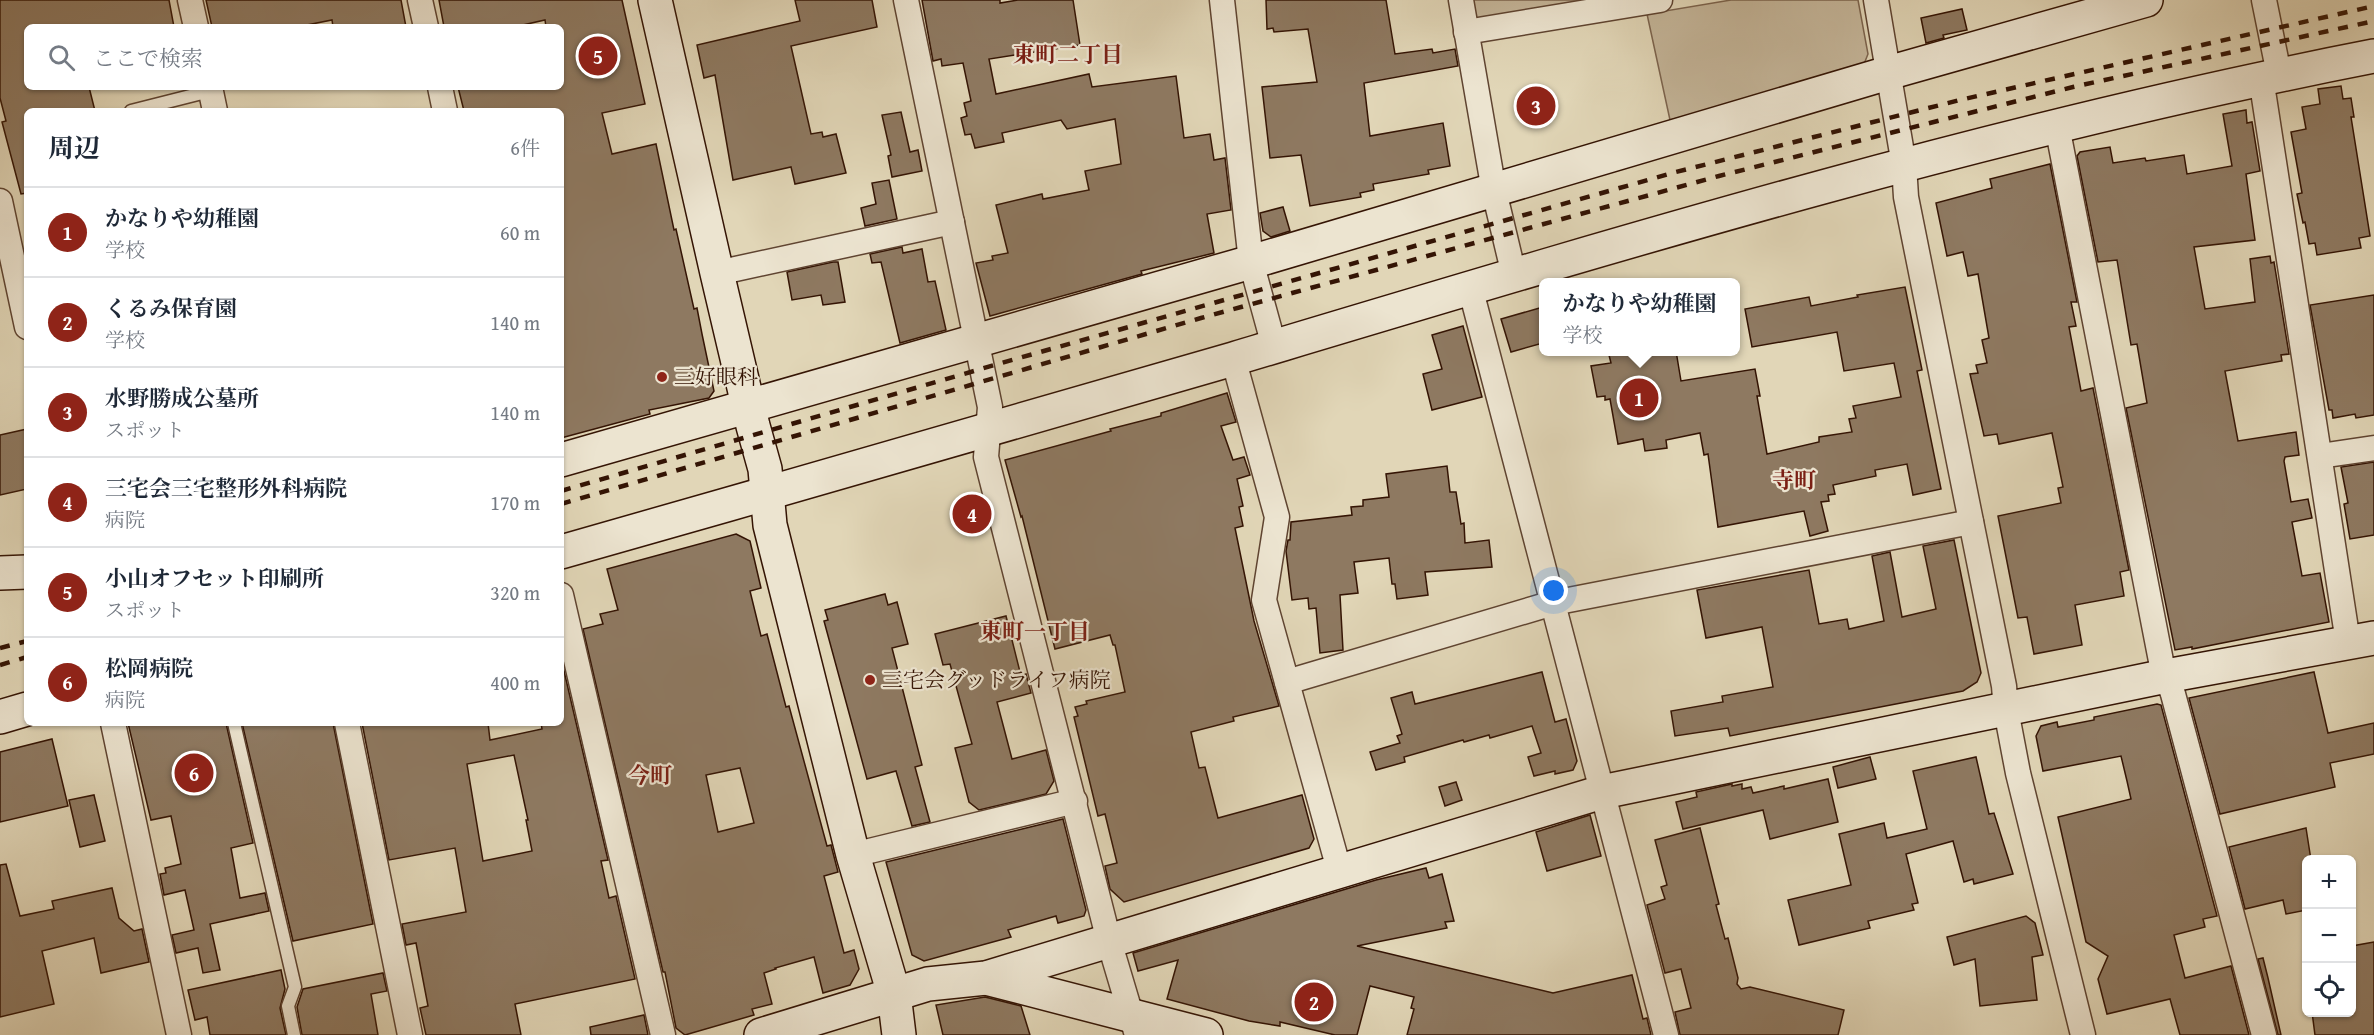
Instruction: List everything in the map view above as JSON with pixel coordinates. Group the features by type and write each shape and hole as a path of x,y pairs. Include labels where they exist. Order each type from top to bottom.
{"street":[{"path":"190,0 195,24"},
{"path":"420,0 425,24"},
{"path":"655,0 717,273 765,469 770,525 853,855 894,994 899,1035"},
{"path":"906,0 990,406 986,457 1110,941 1135,1026"},
{"path":"1222,0 1251,262 1274,346"},
{"path":"1461,0 1494,190 1514,275"},
{"path":"1466,32 1660,0"},
{"path":"1876,0 1904,165 1906,197 2004,686 2006,710 2018,773 2083,1035"},
{"path":"564,459 976,339 1251,262 1888,73 2146,0"},
{"path":"761,1035 928,984 986,978 1340,873 1602,792 2166,676 2361,640 2320,456 2270,76 2264,0"},
{"path":"564,551 988,430 1470,287 1904,165 2270,76 2374,56"},
{"path":"441,90 444,108"},
{"path":"2057,126 2162,662 2173,694 2264,1035"},
{"path":"0,201 24,313"},
{"path":"717,273 952,222"},
{"path":"1470,287 1666,1035"},
{"path":"1233,358 1277,517 1264,600 1340,873"},
{"path":"2320,456 2374,448"},
{"path":"1287,682 1553,603 1971,522"},
{"path":"0,573 24,572"},
{"path":"564,608 663,1035"},
{"path":"0,717 24,710"},
{"path":"114,726 179,1035"},
{"path":"347,726 410,1035"},
{"path":"853,855 1075,801"},
{"path":"986,978 1135,1026 1206,1035"}],"lane":[{"path":"147,108 212,96"},
{"path":"235,726 295,987 288,1006 294,1035"}],"shaded area":[{"path":"1472,0 1594,0 1480,22 1475,18"},
{"path":"1731,0 1858,0 1868,54 1862,69 1670,120 1647,14"}],"building":[{"path":"0,0 169,0 173,24 24,24 24,90 90,90 94,108 24,108 24,194 21,194 2,122 6,121 0,98"},
{"path":"206,0 401,0 405,24 333,24 332,20 312,24 211,24"},
{"path":"439,0 622,0 645,104 602,113 612,154 656,144 674,230 676,229 694,309 697,308 714,391 709,398 649,410 650,414 564,437 564,108 463,108 459,90 564,90 564,24 546,24 545,20 527,24 443,24"},
{"path":"795,0 872,0 877,27 791,46 811,134 822,132 823,137 836,134 846,173 795,184 791,167 733,180 715,75 704,78 697,45 800,21"},
{"path":"922,0 1000,0 1000,3 1018,0 1073,0 1080,45 989,59 996,94 1089,74 1092,87 1176,76 1184,138 1210,134 1214,160 1225,158 1231,210 1207,214 1214,253 1141,271 1142,274 990,316 976,263 993,260 992,256 1008,253 996,205 1042,194 1043,199 1089,190 1085,171 1121,164 1115,119 1067,129 1061,120 1002,133 1004,142 975,148 971,134 965,135 961,118 967,116 964,103 971,101 963,63 942,66 941,59 933,61"},
{"path":"1266,0 1386,0 1395,54 1432,49 1433,53 1455,49 1458,66 1364,83 1370,136 1443,123 1450,166 1428,170 1429,174 1373,184 1374,190 1360,193 1361,197 1310,206 1301,155 1270,158 1262,87 1317,82 1308,29 1274,32 1273,28 1267,29"},
{"path":"1962,9 1967,30 1943,35 1944,38 1926,43 1921,18"},
{"path":"2341,86 2343,99 2351,98 2354,117 2351,117 2370,236 2359,238 2361,248 2317,255 2315,243 2309,244 2305,222 2303,223 2297,194 2302,193 2291,132 2306,129 2302,107 2320,104 2318,89"},
{"path":"2246,110 2247,123 2252,122 2260,171 2246,174 2255,240 2194,247 2205,309 2255,302 2250,259 2270,256 2271,263 2274,262 2289,354 2281,355 2282,361 2225,371 2238,441 2296,432 2299,455 2285,457 2284,461 2291,502 2308,499 2312,518 2292,522 2302,576 2320,573 2329,622 2192,649 2192,647 2175,650 2126,408 2147,403 2137,344 2131,345 2117,260 2098,262 2077,156 2080,152 2110,147 2113,163 2184,155 2187,174 2232,166 2223,114"},
{"path":"901,112 910,152 918,150 922,171 892,177 888,156 891,155 882,115"},
{"path":"2050,164 2077,302 2071,302 2076,326 2069,327 2081,391 2093,388 2129,570 2120,572 2124,596 2075,605 2082,645 2034,654 2027,617 2018,618 1998,516 2061,503 2058,488 2063,487 2052,433 1999,444 1997,434 1984,436 1970,374 1978,373 1976,365 1987,363 1982,340 1989,338 1978,274 1968,276 1963,252 1947,256 1936,203 1992,188 1990,179"},
{"path":"889,180 897,219 865,226 861,208 876,204 872,183"},
{"path":"1283,207 1290,231 1271,237 1263,231 1260,213"},
{"path":"902,247 903,253 922,249 928,282 935,281 946,330 900,343 881,262 872,263 870,254"},
{"path":"838,262 845,302 823,305 821,295 792,300 787,272"},
{"path":"1905,287 1922,370 1917,371 1941,489 1913,495 1907,464 1875,470 1876,476 1833,485 1835,494 1828,495 1829,501 1821,502 1828,531 1810,536 1804,511 1718,527 1708,454 1704,455 1700,433 1666,440 1667,448 1645,451 1643,439 1618,444 1610,399 1605,400 1605,396 1597,397 1591,366 1611,363 1609,356 1677,356 1681,381 1755,369 1767,454 1819,442 1819,437 1852,432 1849,419 1856,418 1853,406 1901,397 1894,363 1844,371 1837,332 1752,347 1745,309 1809,297 1811,306 1858,297 1857,295"},
{"path":"2374,295 2374,415 2356,418 2355,414 2333,418 2332,410 2329,410 2310,305"},
{"path":"1539,308 1539,344 1511,352 1501,319"},
{"path":"1463,326 1482,397 1432,410 1423,374 1442,369 1432,335"},
{"path":"1227,393 1236,422 1221,426 1233,460 1244,457 1250,475 1237,479 1243,506 1239,507 1243,526 1235,528 1254,621 1279,706 1233,717 1234,721 1191,732 1199,768 1205,767 1218,818 1302,795 1314,839 1309,848 1124,902 1110,889 1105,866 1117,863 1105,814 1098,816 1074,717 1078,716 1075,707 1087,704 1086,701 1125,692 1115,645 1110,635 1055,649 1022,516 1005,460 1161,416 1161,413"},
{"path":"24,430 24,490 0,495 0,435"},
{"path":"2374,462 2374,535 2350,539 2344,504 2348,503 2341,467"},
{"path":"1447,466 1450,492 1456,492 1461,524 1464,523 1465,543 1489,540 1492,567 1425,572 1428,595 1397,599 1395,584 1392,584 1389,558 1354,562 1358,593 1340,595 1343,650 1320,653 1316,608 1309,609 1308,598 1292,600 1286,551 1288,540 1290,540 1291,522 1352,515 1351,507 1363,506 1363,500 1389,497 1386,474"},
{"path":"736,534 750,541 761,588 750,591 761,636 767,634 827,846 831,845 838,872 824,876 844,953 854,950 859,969 850,985 823,993 814,957 764,973 772,1004 752,1009 754,1015 685,1035 676,1028 665,972 663,972 583,629 603,624 600,614 618,610 607,569","holes":["740,768 754,823 718,832 706,775"]},
{"path":"1954,540 1981,673 1977,682 1963,691 1730,736 1728,728 1675,736 1671,711 1723,702 1722,696 1773,687 1762,627 1706,638 1697,590 1809,570 1819,624 1847,619 1849,629 1884,621 1872,556 1890,552 1902,617 1936,609 1923,546"},
{"name":"三宅会グッドライフ病院","path":"885,594 888,605 897,602 908,644 892,648 922,765 915,767 930,822 912,826 896,771 867,779 824,621 828,620 825,610"},
{"path":"1006,616 1021,676 1026,674 1031,693 997,702 1012,759 1046,750 1054,781 1046,794 979,810 969,802 955,748 972,744 950,664 943,665 935,634"},
{"path":"564,671 608,860 601,861 609,898 616,896 635,979 515,1004 521,1035 426,1035 420,1008 428,1006 416,943 406,945 402,924 466,912 455,848 389,860 363,726 488,726 490,740 542,729 542,726 564,726","holes":["514,755 528,820 526,820 532,851 483,861 467,764"]},
{"path":"1542,672 1555,722 1566,719 1577,761 1573,770 1534,776 1528,757 1541,753 1532,726 1490,738 1489,735 1464,742 1463,740 1404,757 1405,762 1376,770 1370,752 1400,743 1397,736 1402,734 1391,698 1412,692 1415,704"},
{"path":"2314,672 2328,733 2374,723 2374,754 2330,763 2335,787 2220,814 2189,698"},
{"path":"2157,704 2161,705 2217,916 2203,919 2205,927 2174,935 2185,978 2231,966 2249,1035 2180,1035 2170,999 2107,1014 2098,979 2108,956 2086,942 2058,817 2131,799 2121,756 2043,771 2036,736 2041,726 2057,722 2058,727"},
{"path":"129,726 227,726 253,843 231,848 240,898 265,893 269,911 210,924 220,970 203,973 198,948 176,953 172,935 194,930 185,890 164,895 160,874 166,873 165,868 181,864 171,816 151,820"},
{"path":"243,726 334,726 373,924 293,941"},
{"path":"52,739 68,806 0,822 0,752"},
{"path":"1870,757 1876,779 1838,788 1833,767"},
{"path":"1976,757 1989,814 1994,813 2013,874 1974,884 1973,879 1964,882 1953,841 1906,854 1918,903 1912,904 1914,910 1868,921 1870,928 1799,945 1788,900 1851,885 1839,834 1884,823 1887,838 1927,829 1913,771"},
{"path":"1828,779 1838,822 1770,839 1763,810 1683,829 1676,802 1697,797 1696,792 1732,784 1732,786 1742,784 1742,789 1751,787 1753,793"},
{"path":"1456,782 1462,800 1445,806 1439,787"},
{"path":"94,795 105,841 80,847 69,800"},
{"path":"1590,815 1601,856 1547,871 1536,832"},
{"path":"1063,819 1086,910 1084,916 1058,923 1056,916 1008,930 1011,937 924,961 912,955 886,862"},
{"path":"1700,828 1719,904 1716,905 1725,939 1728,938 1738,978 1737,984 1741,989 1750,987 1844,1010 1838,1035 1680,1035 1675,1012 1691,1008 1681,969 1665,973 1647,905 1665,899 1661,887 1667,885 1655,840"},
{"path":"2306,828 2310,855 2302,855 2302,911 2286,914 2283,900 2245,909 2229,847"},
{"path":"6,864 20,916 54,909 52,901 112,888 119,918 134,931 142,929 149,962 101,973 94,938 42,951 54,1004 0,1017 0,865"},
{"path":"1426,868 1429,878 1442,874 1454,921 1445,922 1447,928 1357,946 1553,993 1632,975 1643,1019 1647,1018 1651,1035 1407,1035 1414,1009 1411,1008 1414,997 1370,986 1357,1035 1335,1035 1280,1022 1280,1026 1249,1021 1167,999 1178,960 1138,971 1133,953 1376,880"},
{"path":"2026,916 2035,923 2043,955 2032,957 2037,1000 1980,1006 1975,959 1954,965 1947,937"},
{"path":"2374,942 2374,1035 2315,1035 2313,1017 2356,1017 2356,945"},
{"path":"2263,958 2281,1035 2278,1035 2258,959"},
{"path":"281,970 285,989 280,1008 286,1035 210,1035 207,1017 195,1020 188,990"},
{"path":"383,973 387,991 371,994 378,1035 302,1035 297,1007 303,989"},
{"path":"985,997 1021,1006 1030,1035 943,1035 936,1005"},
{"path":"644,1015 648,1035 591,1035 590,1027"}],"railway":[{"path":"564,490 998,364 1676,172 1960,100 2374,6"},
{"path":"564,503 1201,318 1719,176 2073,87 2374,21"},
{"path":"0,648 24,642"},
{"path":"0,665 24,658"}],"place":[{"name":"小山オフセット印刷所","path":"598,56"},
{"name":"水野勝成公墓所","path":"1536,106"},
{"name":"三好眼科","path":"662,377"},
{"name":"かなりや幼稚園","path":"1639,398"},
{"name":"三宅会三宅整形外科病院","path":"972,514"},
{"name":"三宅会グッドライフ病院","path":"870,680"},
{"name":"松岡病院","path":"194,773"},
{"name":"くるみ保育園","path":"1314,1002"}],"district":[{"name":"東町二丁目","path":"1068,54"},
{"name":"寺町","path":"1794,480"},
{"name":"東町一丁目","path":"1035,631"},
{"name":"今町","path":"650,775"}]}
